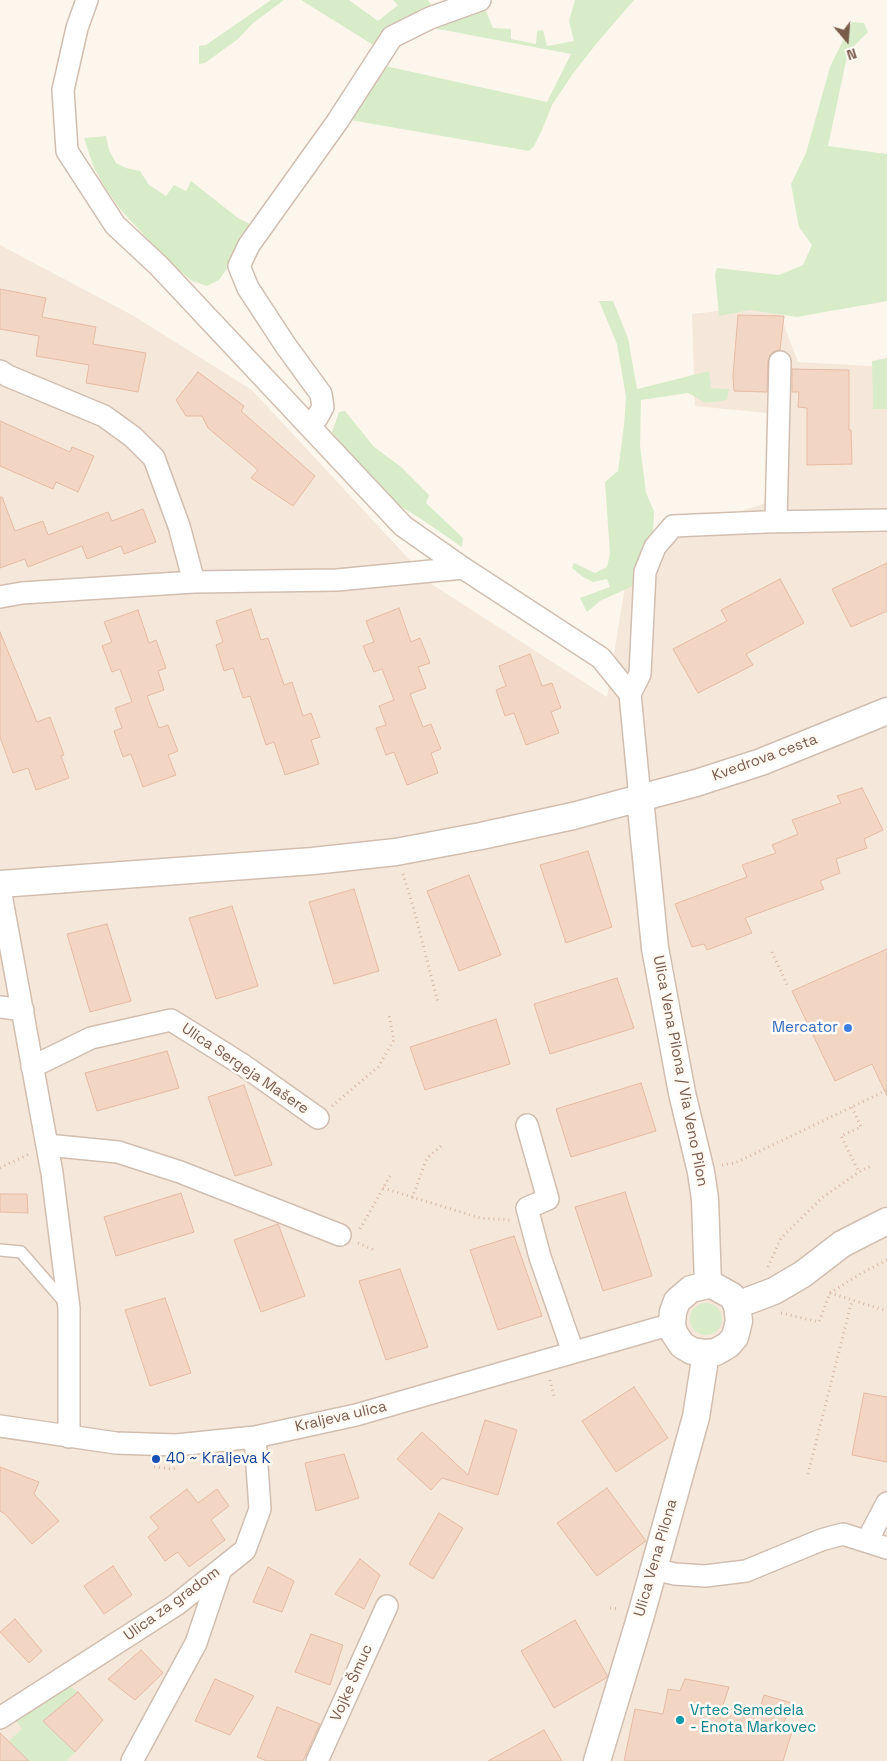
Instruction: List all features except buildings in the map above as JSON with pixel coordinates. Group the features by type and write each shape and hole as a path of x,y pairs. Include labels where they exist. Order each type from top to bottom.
{"street":[{"path":"87,0 77,28 63,90 67,151 115,225 160,266 403,526 462,568 602,658 630,694"},
{"path":"307,424 317,418 323,407 321,394 286,346 248,288 239,266 249,245 337,122 392,37 430,18 480,0"},
{"path":"776,521 780,362"},
{"path":"0,371 104,416 133,436 154,458 180,526 194,582"},
{"path":"640,798 630,694 640,674 645,572 655,547 673,526 776,521 887,520"},
{"path":"0,597 22,593 194,582 337,580 462,568"},
{"name":"Kvedrova cesta","path":"0,884 313,861 396,852 481,836 573,816 696,783 761,762 887,711"},
{"name":"Ulica Vena Pilona / Via Veno Pilon","path":"640,798 655,948 682,1093 702,1172 706,1200 708,1285"},
{"path":"0,889 52,1173 69,1308 70,1437"},
{"path":"0,1007 23,1010"},
{"name":"Ulica Sergeja Mašere","path":"32,1067 91,1038 171,1020 243,1065 318,1118"},
{"path":"527,1125 548,1199 527,1208 540,1257 573,1352"},
{"path":"47,1144 118,1152 180,1172 350,1236"},
{"path":"738,1305 770,1281 803,1274 842,1244 887,1221"},
{"path":"708,1285 714,1286 732,1296 738,1305 739,1321 735,1337 728,1345 716,1352 692,1351 682,1345 674,1333 672,1324 673,1312 677,1301 691,1289 708,1285"},
{"name":"Kraljeva ulica","path":"0,1426 116,1443 176,1444 255,1437 356,1415 672,1324"},
{"name":"Ulica Vena Pilona","path":"597,1761 641,1615 696,1416 706,1353"},
{"name":"Ulica za gradom","path":"0,1718 176,1605 245,1550 260,1509 255,1437"},
{"path":"867,1541 887,1503"},
{"path":"653,1568 675,1574 705,1576 746,1570 821,1540 843,1534 887,1548"},
{"path":"132,1761 196,1643 220,1569"},
{"name":"Vojke Šmuc","path":"317,1761 387,1606"}],"lane":[{"path":"0,1250 21,1252 69,1308"}],"path":[{"path":"396,852 414,910 438,1003"},
{"path":"772,952 788,987"},
{"path":"318,1118 378,1067 394,1040 389,1015"},
{"path":"735,1163 887,1090"},
{"path":"852,1107 861,1127 840,1136 859,1172"},
{"path":"0,1168 47,1144"},
{"path":"412,1198 427,1158 441,1146"},
{"path":"870,1166 823,1197 781,1238 770,1281 782,1314 819,1322 830,1293 887,1260"},
{"path":"374,1250 350,1236 390,1176"},
{"path":"383,1188 480,1218 512,1220 530,1218"},
{"path":"830,1293 887,1311"},
{"path":"808,1474 852,1300"}],"shaded area":[{"path":"0,245 132,315 252,390 433,585 607,697 632,543 767,503 767,413 695,406 692,314 776,304 798,362 887,367 887,1761 0,1761"}],"green space":[{"path":"271,0 284,0 253,23 238,39 205,63 199,64 199,46 206,45"},
{"path":"301,0 349,0 378,21 398,5 393,0 428,0 434,11 378,48"},
{"path":"575,0 634,0 572,75 552,105 534,146 529,151 350,120 381,65 547,102 571,54 422,26 486,11 493,28 511,29 511,39 536,44 537,31 543,30 547,46 574,41 569,21"},
{"path":"852,22 864,23 868,32 848,52 828,146 887,154 887,301 797,317 750,310 719,316 715,274 717,268 779,275 803,265 812,245 799,227 791,184 806,153 830,67"},
{"path":"106,136 109,150 116,163 126,168 140,171 149,185 166,196 174,185 186,191 191,181 238,218 256,227 219,280 207,286 192,281 167,260 120,209 94,168 84,138"},
{"path":"599,301 613,301 628,338 637,389 709,371 711,388 729,389 727,400 706,403 688,393 641,400 640,446 646,493 654,511 653,534 640,555 633,586 600,601 587,612 580,598 610,587 607,579 593,582 572,568 574,563 595,573 607,567 610,554 605,482 618,471 626,397 617,344"},
{"path":"887,358 887,409 873,409 872,361"},
{"path":"345,411 374,447 400,466 429,495 426,503 463,538 462,547 393,502 342,445 332,432 339,412"},
{"path":"706,1303 712,1304 717,1308 721,1313 721,1325 717,1330 712,1334 706,1335 700,1334 695,1330 691,1325 690,1319 691,1313 695,1308 700,1304"},
{"path":"63,1682 78,1692 44,1721 75,1752 66,1761 29,1761 9,1741 22,1729 12,1714"}],"place":[{"name":"Mercator","path":"848,1028"},
{"name":"40 ~ Kraljeva K","path":"156,1459"},
{"name":"Vrtec Semedela - Enota Markovec","path":"680,1720"}]}
